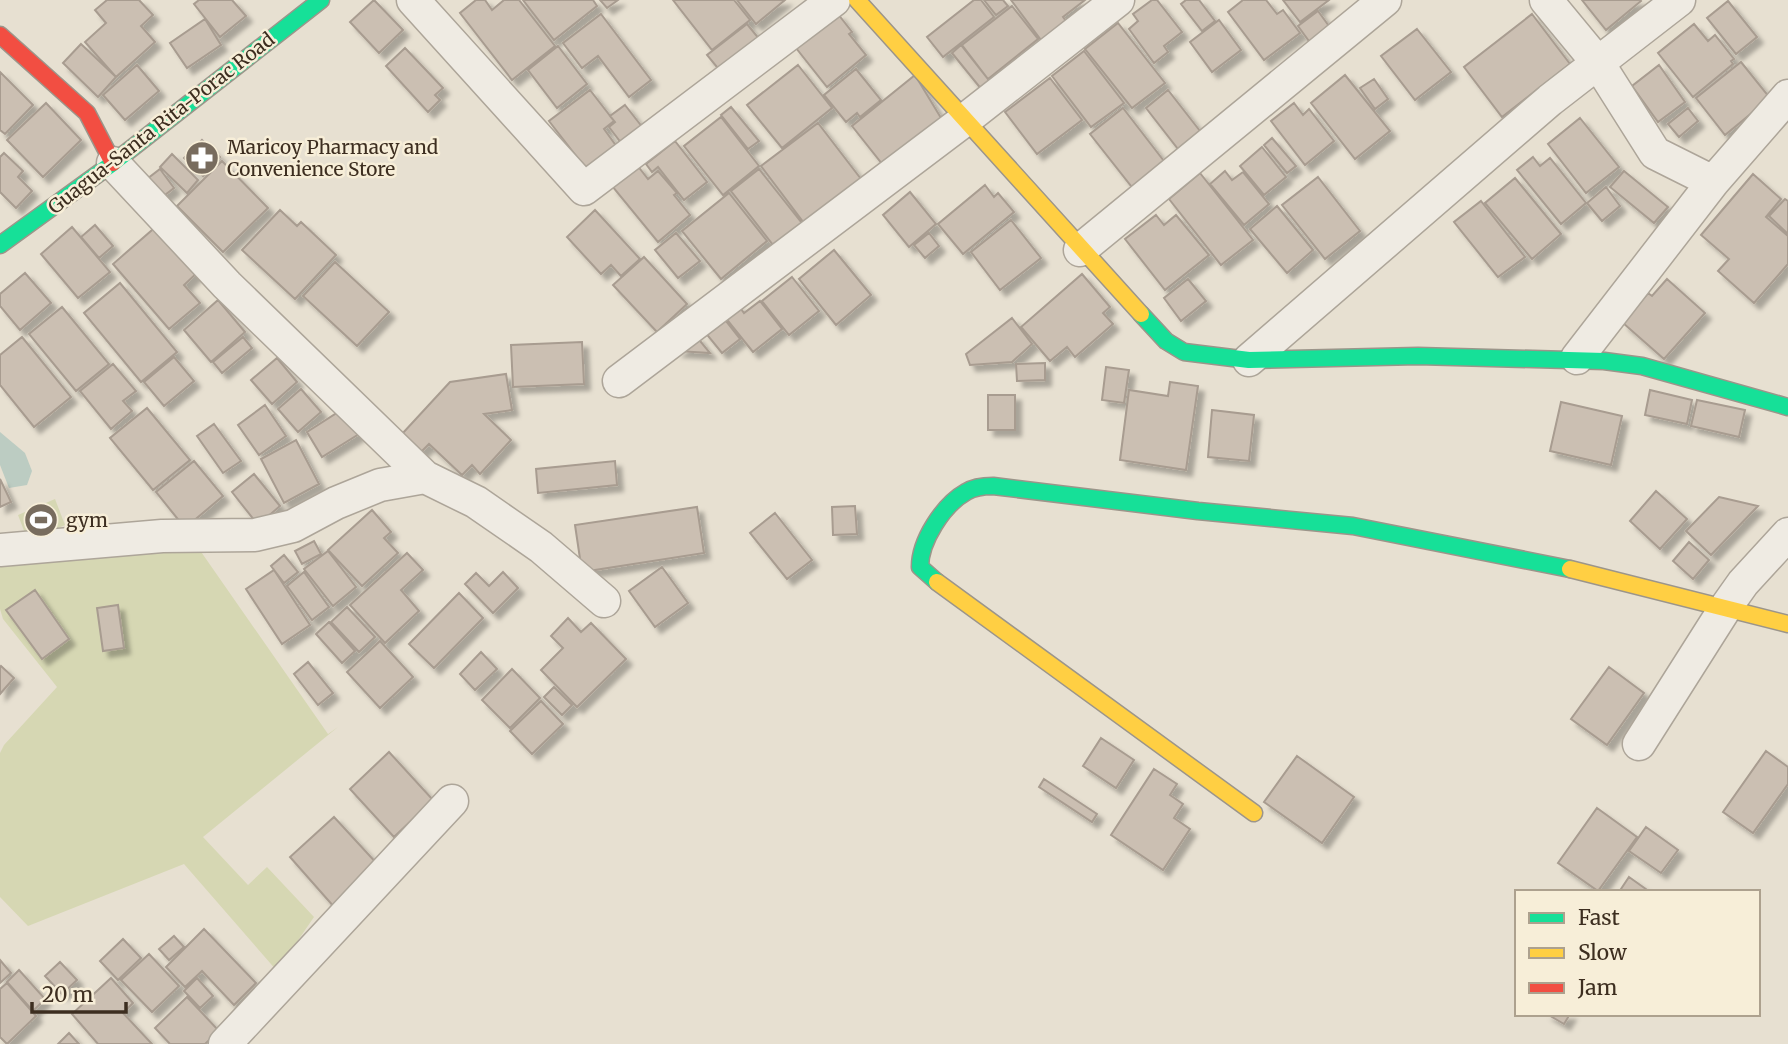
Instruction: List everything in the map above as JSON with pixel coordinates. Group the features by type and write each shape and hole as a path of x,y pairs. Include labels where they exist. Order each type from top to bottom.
{"street":[{"name":"Guagua-Santa Rita-Porac Road","path":"0,245 113,163 321,0"},
{"path":"413,0 584,189 834,0"},
{"path":"857,0 1080,250 1167,341 1184,352 1249,360 1418,356 1577,358 1642,366 1788,408"},
{"path":"620,381 1118,0"},
{"path":"1080,250 1385,0"},
{"path":"1546,0 1598,63 1655,153 1713,182"},
{"path":"1249,360 1550,100 1679,0"},
{"path":"0,36 87,113 113,163 227,285 425,477 476,502 541,547 604,601"},
{"path":"1577,358 1713,182 1788,96"},
{"path":"0,550 162,536 255,535 293,526 336,503 380,485 425,477"},
{"path":"1254,814 920,567 920,556 926,542 953,502 966,491 981,486 1008,486 1198,511 1353,526 1601,575 1788,624"},
{"path":"1639,744 1743,583 1788,534"},
{"path":"225,1044 452,800"}],"green space":[{"name":"gym","path":"55,499 65,525 28,541 18,515"},
{"path":"197,546 328,734 338,727 203,837 248,885 267,867 314,917 277,971 184,864 28,926 0,897 0,753 4,745 57,687 3,619 0,609 0,555"}],"shaded area":[{"path":"0,432 25,453 32,471 27,485 9,488 0,465"}],"building":[{"path":"107,0 139,0 153,15 141,26 155,42 116,77 85,42 106,23 95,10"},
{"path":"199,0 232,0 246,16 220,37 194,4"},
{"path":"374,0 403,30 379,53 350,22"},
{"path":"476,0 485,0 492,10 504,0 519,0 555,46 512,80 460,13"},
{"path":"523,0 593,0 597,6 554,40"},
{"path":"600,0 618,0 607,8"},
{"path":"673,0 734,0 750,20 712,50"},
{"path":"737,0 785,0 756,24"},
{"path":"974,0 981,0 994,17 943,57 927,37"},
{"path":"984,0 1003,0 1008,6 996,15"},
{"path":"1011,0 1085,0 1063,17 1069,25 1044,44"},
{"path":"1152,0 1157,0 1182,32 1164,46 1168,52 1154,63 1129,29 1138,21 1133,14"},
{"path":"1186,0 1199,0 1215,21 1202,31 1181,4"},
{"path":"1243,0 1266,0 1277,14 1283,10 1300,33 1264,60 1228,12"},
{"path":"1283,0 1329,0 1300,22"},
{"path":"1582,0 1640,0 1641,1 1606,30"},
{"path":"1728,1 1757,37 1736,54 1707,18"},
{"path":"1012,6 1038,39 988,79 962,45"},
{"path":"1318,11 1334,33 1314,48 1298,26"},
{"path":"601,14 651,80 629,97 598,56 582,68 563,43"},
{"path":"838,14 852,32 849,34 866,55 827,87 796,48"},
{"path":"1532,14 1570,64 1502,117 1464,67"},
{"path":"205,19 221,45 187,68 170,43"},
{"path":"1219,20 1241,50 1212,72 1190,42"},
{"path":"1118,23 1165,83 1132,108 1085,49"},
{"path":"747,24 760,40 721,72 707,55"},
{"path":"1694,24 1708,41 1715,35 1734,59 1731,61 1733,64 1693,97 1658,53"},
{"path":"1417,29 1451,72 1415,100 1381,56"},
{"path":"81,44 116,77 98,97 63,63"},
{"path":"961,45 991,83 982,90 952,53"},
{"path":"558,46 587,84 557,108 528,70"},
{"path":"405,48 443,88 435,95 440,100 428,112 386,66"},
{"path":"1084,51 1124,103 1091,127 1052,76"},
{"path":"1741,62 1770,98 1725,135 1696,98"},
{"path":"137,65 159,91 125,120 103,95"},
{"path":"798,65 832,108 782,148 747,105"},
{"path":"1659,65 1685,102 1658,122 1632,86"},
{"path":"856,69 881,100 860,117 857,113 846,122 824,95"},
{"path":"0,72 33,105 5,134 0,130"},
{"path":"915,75 941,118 883,165 852,126"},
{"path":"1345,75 1390,131 1355,159 1311,103"},
{"path":"1050,78 1082,120 1037,154 1005,112"},
{"path":"1374,79 1388,99 1375,109 1360,88"},
{"path":"590,90 614,121 604,129 617,147 587,170 549,121"},
{"path":"1168,90 1200,131 1178,149 1146,108"},
{"path":"46,103 81,140 43,177 7,140"},
{"path":"1294,103 1303,115 1309,109 1334,141 1305,165 1271,121"},
{"path":"625,105 643,128 622,144 609,127 615,122 610,116"},
{"path":"731,107 759,141 748,149 721,115"},
{"path":"1123,108 1167,165 1135,191 1090,134"},
{"path":"1688,108 1698,121 1679,137 1668,124"},
{"path":"721,117 759,166 723,195 684,146"},
{"path":"1580,118 1619,167 1586,193 1548,144"},
{"path":"818,123 861,179 804,223 761,166"},
{"path":"1272,138 1296,166 1287,173 1264,145"},
{"name":"Maricoy Pharmacy and Convenience Store","path":"202,140 220,157 203,176 184,158"},
{"path":"675,141 707,182 684,200 658,167 652,172 646,164"},
{"path":"1262,147 1286,177 1264,195 1240,166"},
{"path":"4,153 23,171 18,177 32,191 16,208 0,192 0,157"},
{"path":"172,154 198,180 187,193 160,167"},
{"path":"1533,157 1540,166 1550,158 1586,203 1561,224 1517,170"},
{"path":"222,161 268,208 223,252 177,206"},
{"path":"637,165 648,179 658,171 677,193 674,195 690,215 658,242 612,186"},
{"path":"160,169 174,188 161,198 147,179"},
{"path":"759,169 805,227 777,250 731,191"},
{"path":"1225,171 1232,180 1243,172 1269,204 1244,225 1210,184"},
{"path":"1624,171 1668,207 1654,223 1610,187"},
{"path":"1200,173 1253,240 1221,265 1169,199"},
{"path":"1753,174 1781,199 1766,217 1788,236 1788,264 1754,303 1718,271 1729,259 1701,235"},
{"path":"1318,177 1360,231 1325,259 1282,205"},
{"path":"1515,178 1561,234 1532,259 1485,203"},
{"path":"985,185 994,197 998,193 1014,212 963,254 938,224"},
{"path":"1606,187 1620,206 1602,221 1587,203"},
{"path":"910,192 936,224 909,247 883,215"},
{"path":"729,193 767,241 721,279 682,231"},
{"path":"1785,199 1788,201 1788,234 1769,216"},
{"path":"1481,201 1525,257 1498,277 1454,222"},
{"path":"1277,206 1313,250 1287,273 1250,229"},
{"path":"280,210 297,226 301,222 336,255 295,299 242,250"},
{"path":"595,210 640,259 621,276 611,265 601,274 567,237"},
{"path":"1156,215 1164,225 1176,215 1209,255 1165,290 1125,239"},
{"path":"1011,220 1041,258 1000,290 971,252"},
{"path":"159,224 199,271 184,285 200,303 169,329 113,264"},
{"path":"95,225 113,246 99,258 81,237"},
{"path":"72,227 110,272 78,298 41,254"},
{"path":"676,233 700,261 678,278 655,250"},
{"path":"929,233 939,246 925,258 914,245"},
{"path":"834,250 871,295 836,325 799,279"},
{"path":"644,257 687,304 657,332 613,285"},
{"path":"335,262 389,312 357,346 303,296"},
{"path":"25,273 51,303 20,330 0,306 0,294"},
{"path":"1082,274 1110,307 1103,313 1113,324 1075,357 1067,347 1050,361 1021,327"},
{"path":"792,277 819,311 789,335 762,301"},
{"path":"1188,279 1206,301 1181,321 1164,298"},
{"path":"1667,279 1705,313 1664,359 1623,323 1648,293 1652,296"},
{"path":"120,283 177,352 141,382 84,313"},
{"path":"218,300 245,332 211,362 184,330"},
{"path":"760,301 782,329 753,352 724,316 738,305 744,313"},
{"path":"62,307 109,364 76,391 29,334"},
{"path":"722,316 740,339 722,353 704,331"},
{"path":"1012,318 1032,344 1012,362 970,365 966,354"},
{"path":"696,336 710,353 677,351"},
{"path":"22,337 71,397 34,427 0,385 0,355"},
{"path":"243,337 252,348 222,373 213,362"},
{"path":"582,342 584,384 513,387 511,345"},
{"path":"174,357 194,381 164,406 144,382"},
{"path":"277,358 297,382 272,404 251,380"},
{"path":"1045,363 1045,380 1017,381 1016,364"},
{"path":"113,364 136,391 123,401 132,411 111,429 80,391"},
{"path":"1106,367 1129,370 1124,403 1102,400"},
{"path":"506,374 512,410 484,414 511,440 480,474 472,465 462,475 429,444 421,452 402,434 450,382"},
{"path":"1170,382 1198,386 1186,470 1120,460 1129,390 1168,396"},
{"path":"301,389 321,412 298,432 278,409"},
{"path":"1650,390 1692,400 1687,424 1645,415"},
{"path":"988,395 1015,395 1015,430 988,430"},
{"path":"1697,400 1745,410 1739,437 1691,426"},
{"path":"1561,402 1622,416 1611,465 1550,451"},
{"path":"265,405 286,436 259,455 238,425"},
{"path":"147,408 190,460 153,490 110,438"},
{"path":"343,409 359,434 322,457 307,432"},
{"path":"1212,410 1254,415 1249,461 1208,457"},
{"path":"214,424 241,461 223,473 197,436"},
{"path":"296,440 319,484 284,503 261,459"},
{"path":"194,461 223,496 185,528 156,492"},
{"path":"615,461 617,485 538,493 536,469"},
{"path":"254,474 280,506 258,525 232,492"},
{"path":"0,479 11,502 0,507"},
{"path":"1656,491 1687,519 1660,549 1630,521"},
{"path":"1719,497 1758,506 1711,555 1686,531"},
{"path":"855,506 857,534 833,535 832,507"},
{"path":"697,507 704,553 582,572 575,525"},
{"path":"372,510 391,532 384,538 398,553 362,586 328,550"},
{"path":"775,513 812,560 787,579 750,533"},
{"path":"314,541 321,554 302,564 295,551"},
{"path":"1689,542 1709,560 1693,579 1673,561"},
{"path":"328,551 356,587 333,606 304,569"},
{"path":"407,553 423,570 401,590 419,611 385,643 350,605"},
{"path":"284,555 298,572 284,583 271,566"},
{"path":"662,567 688,603 655,627 629,591"},
{"path":"274,570 310,625 282,644 246,589"},
{"path":"304,572 329,607 312,620 287,586"},
{"path":"503,572 518,588 493,613 465,584 476,573 489,586"},
{"path":"35,590 69,639 42,659 6,610"},
{"path":"459,593 483,618 434,668 409,644"},
{"path":"118,605 124,648 103,651 97,608"},
{"path":"347,607 375,637 359,652 331,622"},
{"path":"568,618 581,632 591,623 626,659 577,707 541,670 563,648 551,636"},
{"path":"329,622 355,651 342,663 316,634"},
{"path":"380,641 413,677 380,708 347,672"},
{"path":"481,652 497,669 475,690 460,674"},
{"path":"308,662 333,693 318,705 294,674"},
{"path":"0,667 14,678 0,694"},
{"path":"1609,667 1644,693 1607,745 1571,719"},
{"path":"512,669 540,698 510,728 482,700"},
{"path":"554,687 572,705 562,715 544,697"},
{"path":"541,701 563,724 532,754 510,731"},
{"path":"1101,738 1134,760 1116,788 1083,766"},
{"path":"1766,751 1788,767 1788,784 1753,833 1723,812"},
{"path":"389,752 433,800 394,837 350,789"},
{"path":"1297,756 1354,797 1322,843 1264,802"},
{"path":"1154,769 1177,784 1170,795 1183,804 1174,818 1190,829 1163,870 1111,835"},
{"path":"1044,779 1097,814 1092,822 1039,787"},
{"path":"1597,808 1637,837 1599,890 1558,863"},
{"path":"334,817 380,867 335,908 290,857"},
{"path":"1646,827 1678,850 1661,873 1629,851"},
{"path":"1629,877 1647,890 1620,890"},
{"path":"204,929 256,983 234,1005 202,971 185,987 166,967"},
{"path":"174,936 184,947 169,960 159,949"},
{"path":"123,939 141,958 118,980 100,961"},
{"path":"149,954 179,986 152,1012 121,980"},
{"path":"0,960 11,973 0,983"},
{"path":"60,962 77,980 62,994 45,976"},
{"path":"19,970 45,999 33,1011 7,982"},
{"path":"111,978 133,1003 123,1013 152,1044 98,1044 72,1014"},
{"path":"197,978 213,996 200,1008 184,991"},
{"path":"7,983 36,1016 7,1044 0,1037 0,989"},
{"path":"187,997 219,1031 205,1044 170,1044 155,1028"},
{"path":"1550,1016 1569,1016 1564,1024"},
{"path":"69,1033 79,1044 58,1044"}],"traffic: fast":[{"path":"0,245 113,163 321,0"},
{"path":"1141,314 1166,341 1184,352 1249,360 1418,356 1604,361 1642,366 1788,407"},
{"path":"937,582 920,567 928,535 941,515 957,498 972,489 990,486 1353,526 1570,569"}],"traffic: slow":[{"path":"857,0 1141,314"},
{"path":"1570,569 1788,624"},
{"path":"937,582 1254,813"}],"traffic: jam":[{"path":"0,35 87,113 113,163"}],"place":[{"name":"Maricoy Pharmacy and Convenience Store","path":"202,158"},
{"name":"gym","path":"41,520"}]}
